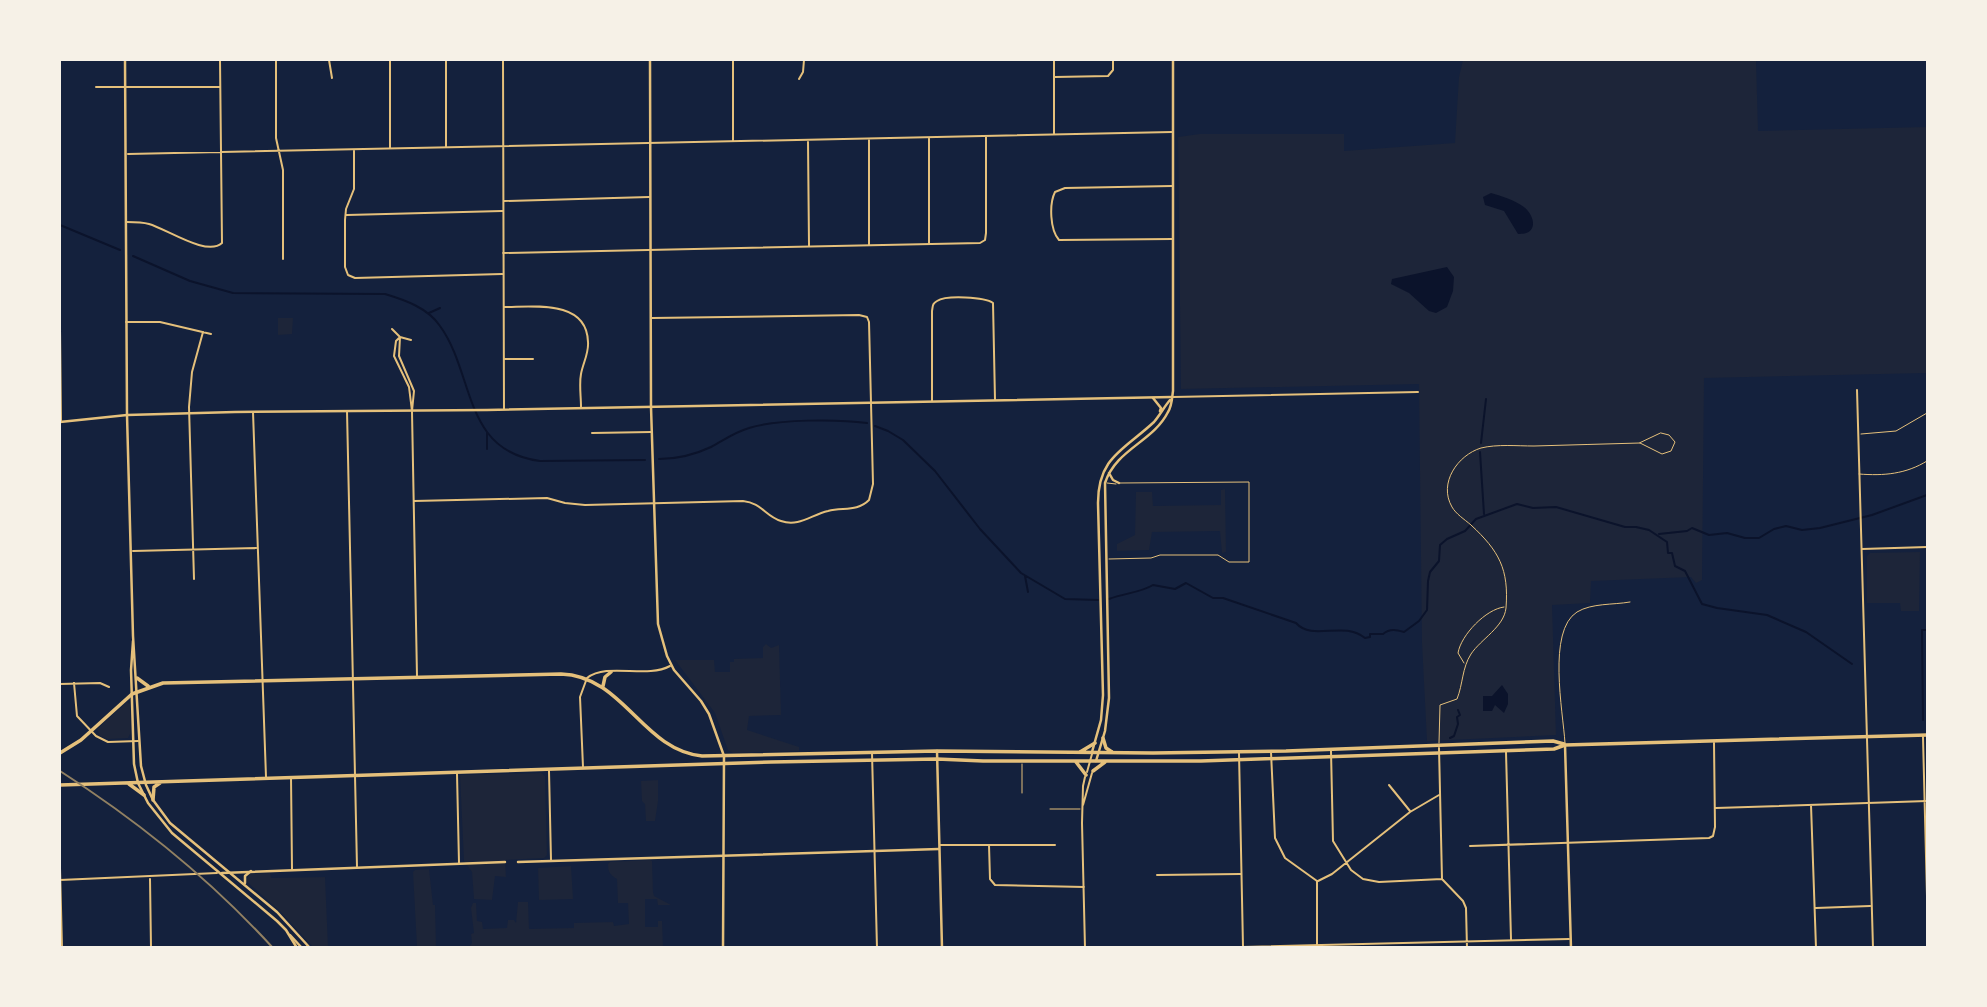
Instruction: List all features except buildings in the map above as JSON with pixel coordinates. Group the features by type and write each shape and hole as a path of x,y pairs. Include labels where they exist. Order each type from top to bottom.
{"main road":[{"path":"125,60 130,551 139,741 145,782 153,800 170,823 277,912 310,947"},
{"path":"650,60 651,432 658,624 663,647 672,665 709,714 723,756 723,947"},
{"path":"1095,753 1103,738 1109,698 1105,483 1116,461 1164,419 1170,409 1174,383 1172,60"},
{"path":"60,422 127,415 190,413 477,411 1172,397"},
{"path":"1096,761 1095,743 1101,720 1103,695 1100,480 1113,456 1160,415 1172,397"},
{"path":"1153,398 1161,408 1160,415"},
{"path":"1109,472 1113,480 1119,483"},
{"path":"133,641 133,741 138,783 144,795 163,824 286,930 299,947"},
{"path":"603,686 605,677 611,672"},
{"path":"60,753 91,731 132,694 175,682 561,674 587,678 603,686 671,747 695,755 937,751 1240,752 1439,748 1506,751 1553,749 1566,745 1714,743 1925,735"},
{"path":"137,678 150,687"},
{"path":"1103,738 1106,748 1114,753"},
{"path":"60,785 937,759 1076,762 1330,758 1553,741 1566,745"},
{"path":"1078,753 1095,743"},
{"path":"1566,745 1571,947"},
{"path":"937,751 942,947"},
{"path":"1093,771 1106,761"},
{"path":"1076,762 1086,775"},
{"path":"153,800 154,787 161,782"},
{"path":"127,783 144,795"},
{"path":"518,862 874,852 939,847"},
{"path":"222,873 505,862"},
{"path":"246,886 245,876 251,871"}],"street":[{"path":"126,222 150,224 204,247 220,246 223,239 220,60"},
{"path":"276,60 276,138 283,170 283,259"},
{"path":"329,60 332,78"},
{"path":"390,60 390,149"},
{"path":"446,60 446,148"},
{"path":"503,60 503,410"},
{"path":"733,60 733,142"},
{"path":"799,79 804,60"},
{"path":"1054,60 1054,135"},
{"path":"1054,77 1105,76 1111,74 1113,60"},
{"path":"96,88 221,87"},
{"path":"126,154 1173,132"},
{"path":"503,253 983,241 986,233 986,136"},
{"path":"929,138 929,244"},
{"path":"869,139 869,245"},
{"path":"808,140 809,246"},
{"path":"354,150 355,189 345,215 345,267 348,275 355,278 503,274"},
{"path":"1173,186 1065,188 1055,192 1052,198 1053,229 1056,237 1062,241 1173,239"},
{"path":"503,201 650,197"},
{"path":"345,215 503,211"},
{"path":"932,402 932,311 937,300 945,298 980,298 993,303 995,401"},
{"path":"503,307 555,307 579,318 589,341 580,377 581,408"},
{"path":"414,501 537,498 576,504 751,502 762,507 773,518 792,523 829,510 862,506 871,496 873,484 869,322 865,316 651,318"},
{"path":"126,322 160,322 211,334"},
{"path":"60,328 60,422"},
{"path":"392,329 400,337 411,340"},
{"path":"194,579 190,389 203,332"},
{"path":"400,337 401,362 414,391 412,411 418,677"},
{"path":"400,337 394,349 397,363 410,387 412,411"},
{"path":"503,359 533,359"},
{"path":"397,363 401,362"},
{"path":"404,377 408,375"},
{"path":"1857,390 1872,947"},
{"path":"1172,397 1418,392"},
{"path":"347,411 357,868"},
{"path":"253,412 266,778"},
{"path":"592,433 651,432"},
{"path":"1861,549 1927,547"},
{"path":"130,551 258,548"},
{"path":"583,768 580,697 587,678 592,674 611,672 657,671 672,665"},
{"path":"74,683 77,716 91,731 103,741 139,741"},
{"path":"60,684 100,683 109,687"},
{"path":"1925,735 1927,897"},
{"path":"1470,846 1707,839 1715,830 1714,743"},
{"path":"1439,748 1442,879 1463,901 1466,908 1467,947"},
{"path":"1331,750 1332,834 1336,849 1357,876 1379,882 1442,879"},
{"path":"1271,751 1275,838 1285,858 1317,881"},
{"path":"1506,751 1511,940"},
{"path":"872,752 877,947"},
{"path":"1240,752 1243,947"},
{"path":"1086,947 1083,786 1095,753"},
{"path":"1082,809 1096,761"},
{"path":"549,769 551,861"},
{"path":"457,772 460,864"},
{"path":"291,777 292,870"},
{"path":"1389,785 1410,812"},
{"path":"1317,881 1346,863 1410,812 1440,795"},
{"path":"1715,808 1926,801"},
{"path":"1811,804 1816,947"},
{"path":"989,845 990,879 995,886 1084,887"},
{"path":"939,847 1055,845"},
{"path":"60,868 62,947"},
{"path":"60,880 222,873"},
{"path":"1157,875 1241,874"},
{"path":"150,877 151,947"},
{"path":"1317,881 1317,945"},
{"path":"1815,908 1871,905"},
{"path":"1203,947 1571,939"}],"lane":[{"path":"1858,434 1896,431 1927,413"},
{"path":"1439,748 1440,705 1457,699 1465,664 1475,649 1503,621 1506,607 1506,584 1501,559 1473,527 1452,509 1448,485 1450,474 1459,461 1471,452 1490,447 1640,443 1661,433 1669,435 1675,442 1671,451 1662,454 1640,443"},
{"path":"1859,474 1899,474 1915,469 1927,461"},
{"path":"1100,480 1105,483 1249,482 1250,562 1229,562 1218,555 1160,555 1151,558 1100,560"},
{"path":"1566,745 1560,650 1565,625 1579,611 1594,605 1630,602"},
{"path":"1465,664 1458,653 1463,639 1495,608 1506,607"},
{"path":"1022,761 1022,793"},
{"path":"1050,809 1082,809"}],"shaded area":[{"path":"1463,60 1756,60 1758,131 1927,127 1927,373 1704,378 1702,580 1696,583 1691,577 1591,581 1590,603 1552,605 1556,735 1427,741 1422,643 1419,384 1181,389 1178,137 1200,134 1344,134 1344,151 1455,143 1459,77"},
{"path":"1491,193 1524,207 1533,220 1532,229 1518,234 1504,211 1485,205 1483,197"},
{"path":"1447,267 1454,277 1453,291 1447,307 1436,313 1429,311 1409,293 1391,284 1392,279"},
{"path":"278,318 293,318 292,334 278,335"},
{"path":"1225,489 1226,552 1222,553 1220,531 1152,532 1149,550 1117,551 1117,544 1135,535 1136,492 1152,492 1153,506 1221,505 1221,490"},
{"path":"1920,552 1919,611 1901,611 1900,603 1867,603 1867,556 1870,553"},
{"path":"766,644 771,648 779,645 781,715 749,716 747,730 799,747 799,751 733,753 728,750 715,713 675,660 714,660 715,672 730,672 730,662 734,662 734,659 763,658 763,647"},
{"path":"1502,685 1508,694 1504,713 1495,705 1492,711 1483,711 1483,696 1492,696"},
{"path":"127,702 130,704 128,738 108,739 100,736 97,729"},
{"path":"541,773 545,776 547,855 544,858 505,860 506,877 495,876 492,900 474,899 472,872 464,861 460,775"},
{"path":"658,780 655,821 646,821 641,781"},
{"path":"650,860 654,896 671,905 658,905 657,899 645,899 645,927 658,927 658,921 662,921 663,947 469,947 472,943 471,934 474,933 471,908 473,903 476,903 477,921 482,922 483,929 507,928 508,920 514,920 516,923 518,902 528,902 529,929 574,928 574,923 613,922 614,926 629,924 628,903 618,903 617,879 610,873 608,864"},
{"path":"571,866 573,899 539,900 538,868"},
{"path":"429,869 438,947 417,947 413,872"},
{"path":"270,873 271,878 325,877 328,947 313,947 281,912 246,881 250,874"}],"waterway":[{"path":"60,225 120,250"},
{"path":"133,256 190,281 233,293 385,294 408,302 429,314 440,326 451,345 483,427 496,442 515,454 540,461 645,460"},
{"path":"429,313 440,308"},
{"path":"1481,443 1486,399"},
{"path":"659,459 698,452 739,432 761,425 808,421 867,423"},
{"path":"875,426 903,440 935,471 980,529 1021,573 1065,599 1098,600"},
{"path":"487,432 487,449"},
{"path":"1480,452 1484,514"},
{"path":"1659,534 1692,528 1709,535 1727,533 1745,538 1759,538 1774,529 1786,526 1802,530 1820,528 1872,515 1927,495"},
{"path":"1109,599 1153,585 1175,589 1186,583 1213,598 1223,598 1296,623 1311,631 1347,631 1365,638 1370,637 1370,634 1383,634 1391,630 1404,632 1419,621 1427,610 1430,572 1439,561 1440,545 1447,539 1465,531 1476,519 1517,504 1533,508 1556,507 1625,527 1649,530 1667,542 1668,553 1672,553 1675,566 1685,571 1702,604 1767,615 1806,632 1852,664"},
{"path":"1025,576 1028,592"},
{"path":"1923,720 1922,630 1927,630"},
{"path":"1450,738 1454,736 1458,724 1458,710"}],"railway":[{"path":"60,771 172,852 224,898 273,948"}]}
